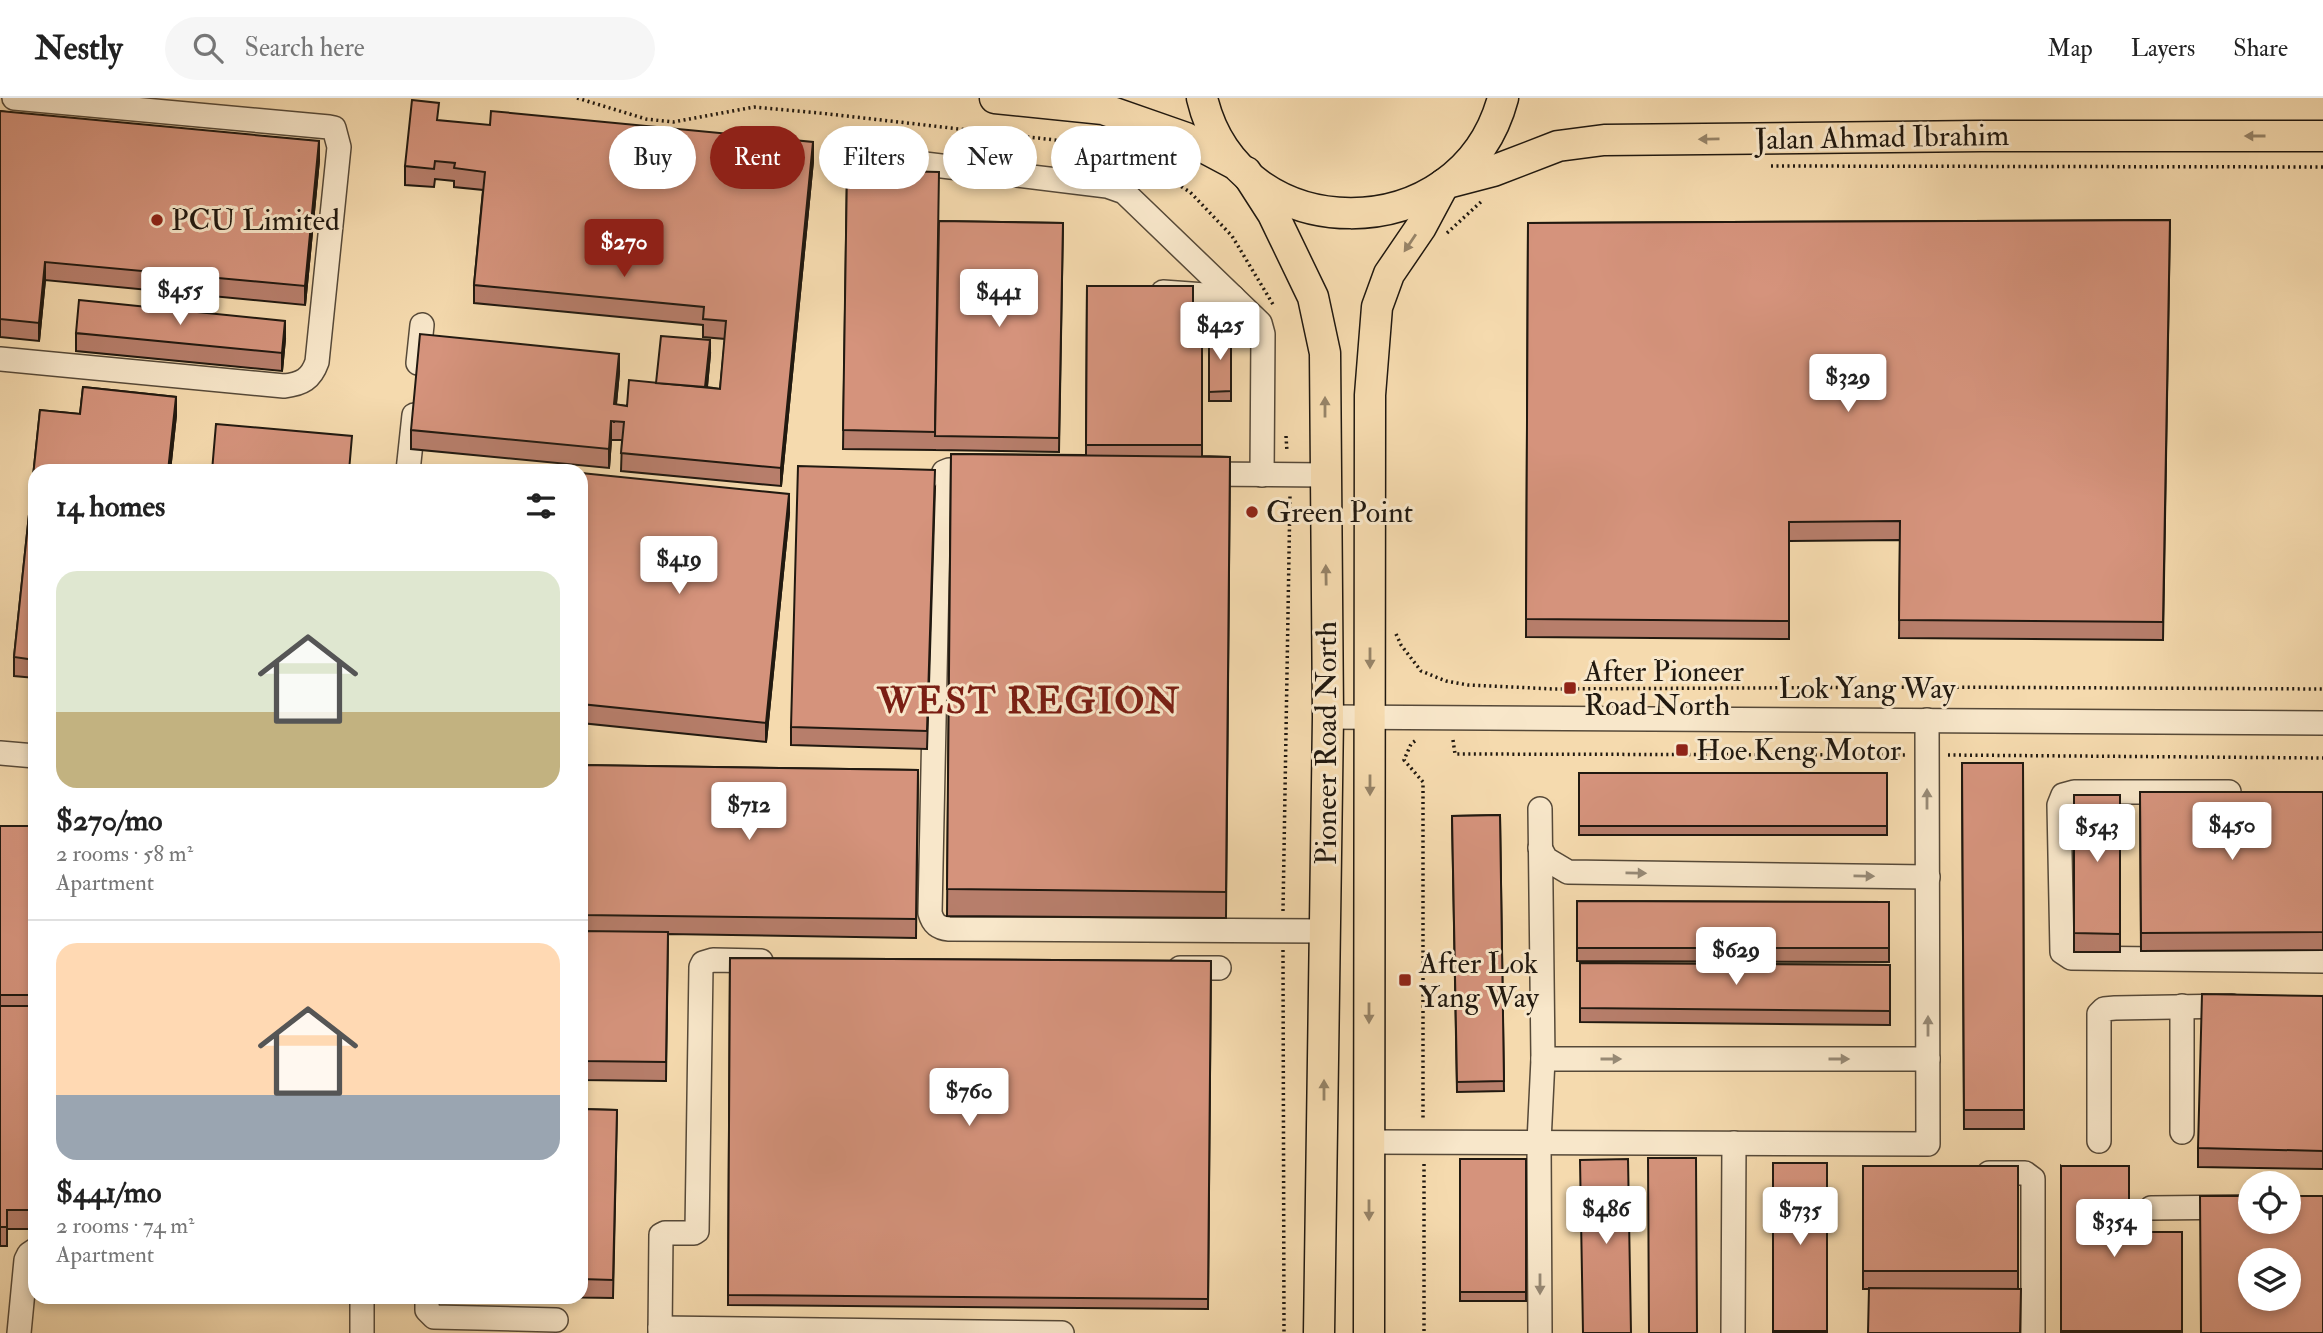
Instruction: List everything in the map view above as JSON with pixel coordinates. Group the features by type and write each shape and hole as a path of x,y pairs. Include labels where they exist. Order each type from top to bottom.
{"main road":[{"path":"995,98 1103,109 1185,138 1243,169"},
{"path":"1202,98 1220,142 1243,169 1271,192 1305,207 1341,214 1378,212 1414,202 1446,183 1471,160 1490,132 1503,98"},
{"name":"Jalan Ahmad Ibrahim","path":"1446,183 1493,171 1558,146 1604,140 2323,136"},
{"name":"Pioneer Road North","path":"1243,169 1273,214 1313,298 1325,353 1328,717 1320,1333"},
{"name":"Pioneer Road North","path":"1369,1333 1370,395 1377,307 1389,274 1421,227 1446,183"}],"street":[{"path":"0,359 284,386 306,381 314,373 317,362 339,157 334,128 169,105 14,98"},
{"path":"929,164 1115,187 1124,192 1259,323 1262,329 1262,475"},
{"path":"1140,291 1233,298"},
{"path":"409,464 422,325"},
{"path":"1004,471 950,470 944,472 939,484 930,900 932,921 949,929 1325,931"},
{"path":"1180,474 1325,475"},
{"name":"Lok Yang Way","path":"1328,717 2323,723"},
{"path":"1368,1142 1928,1143 1927,720"},
{"path":"0,752 28,755"},
{"path":"2254,792 2074,792 2063,795 2059,805 2062,952 2071,958 2323,961"},
{"path":"1540,808 1543,1059 1539,1142 1540,1333"},
{"path":"1540,848 1546,859 1568,872 1927,877"},
{"path":"1540,904 1548,890 1568,872"},
{"path":"781,961 713,960 703,963 701,967 696,1231 661,1235 660,1330 1062,1333"},
{"path":"1164,968 1219,968"},
{"path":"2099,1141 2099,1014 2104,1009 2259,1005"},
{"path":"2182,1006 2182,1132"},
{"path":"1543,1059 1928,1059"},
{"path":"1733,1333 1734,1143"},
{"path":"1972,1174 2025,1173 2033,1179 2033,1333"},
{"path":"2151,1208 2238,1207"},
{"path":"19,1333 28,1256"},
{"path":"362,1304 362,1333"},
{"path":"427,1304 427,1310 434,1317 556,1320"}],"path":[{"path":"577,98 646,119 673,122 754,107 1107,146 1153,169 1190,192 1232,236 1274,304 1275,317"},
{"path":"1769,166 2323,167"},
{"path":"1443,237 1488,195"},
{"path":"1284,1333 1283,930 1289,475 1286,435"},
{"path":"1396,634 1420,671 1446,681 1468,685 1554,689 2323,689"},
{"path":"1453,738 1455,754 2323,758"},
{"path":"1416,740 1411,744 1404,760 1423,782 1424,1333"}],"building":[{"path":"412,100 439,103 437,120 490,125 491,111 647,126 609,126 609,189 696,189 696,131 710,132 710,189 805,189 805,141 813,142 781,468 621,453 624,422 611,421 609,449 411,430 420,334 619,354 614,404 627,406 629,380 720,389 726,321 703,319 704,307 474,285 485,172 454,168 455,163 435,161 434,169 405,166"},
{"name":"PCU Limited","path":"0,111 319,141 305,286 45,262 39,323 0,319"},
{"path":"929,172 939,172 935,432 843,430 847,189 929,189"},
{"path":"2170,220 2163,622 1899,620 1900,521 1789,522 1789,621 1526,619 1528,223"},
{"path":"939,221 1063,223 1059,438 935,436"},
{"path":"1087,286 1193,286 1193,309 1202,309 1202,445 1086,445"},
{"path":"79,300 285,321 282,353 76,333"},
{"path":"1209,333 1231,333 1231,391 1209,392"},
{"path":"661,336 710,340 705,387 656,383"},
{"path":"83,387 176,397 169,464 34,464 40,410 80,414"},
{"path":"216,424 352,436 350,464 213,464"},
{"path":"951,454 1230,457 1226,892 947,889"},
{"path":"798,466 935,470 927,731 791,727"},
{"path":"588,474 789,494 766,723 588,705"},
{"path":"28,524 28,659 14,657"},
{"path":"1962,763 2023,763 2024,1110 1964,1110"},
{"path":"588,765 918,770 916,919 588,915"},
{"path":"1579,773 1887,773 1887,826 1579,826"},
{"path":"2140,792 2323,792 2323,932 2141,933"},
{"path":"2074,795 2120,795 2120,934 2074,933"},
{"path":"1500,815 1504,1081 1457,1082 1452,816"},
{"path":"0,826 28,826 28,995 0,995"},
{"path":"1577,901 1889,902 1889,948 1577,948"},
{"path":"588,931 668,932 666,1062 588,1061"},
{"path":"730,958 1211,961 1208,1299 728,1295"},
{"path":"1580,963 1890,965 1890,1011 1580,1008"},
{"path":"2202,994 2323,996 2323,1151 2198,1148"},
{"path":"0,1006 28,1006 28,1210 7,1210 7,1227 0,1227"},
{"path":"588,1109 617,1110 613,1280 588,1279"},
{"path":"1648,1158 1696,1158 1697,1333 1649,1333"},
{"path":"1460,1159 1526,1159 1526,1292 1460,1292"},
{"path":"1628,1159 1631,1333 1583,1333 1580,1160"},
{"path":"1773,1163 1827,1163 1827,1331 1773,1331"},
{"path":"1863,1166 2018,1166 2018,1271 1863,1271"},
{"path":"2061,1166 2129,1166 2129,1232 2182,1232 2182,1331 2061,1331"},
{"path":"2200,1196 2238,1196 2238,1234 2301,1234 2301,1196 2323,1196 2323,1333 2201,1333"},
{"path":"1869,1288 2021,1289 2020,1333 1868,1333"}],"place":[{"name":"PCU Limited","path":"157,220"},
{"name":"Green Point","path":"1252,512"},
{"name":"After Pioneer Road North","path":"1570,688"},
{"name":"Hoe Keng Motor","path":"1682,750"},
{"name":"After Lok Yang Way","path":"1405,980"}],"district":[{"name":"WEST REGION","path":"1029,700"}]}
